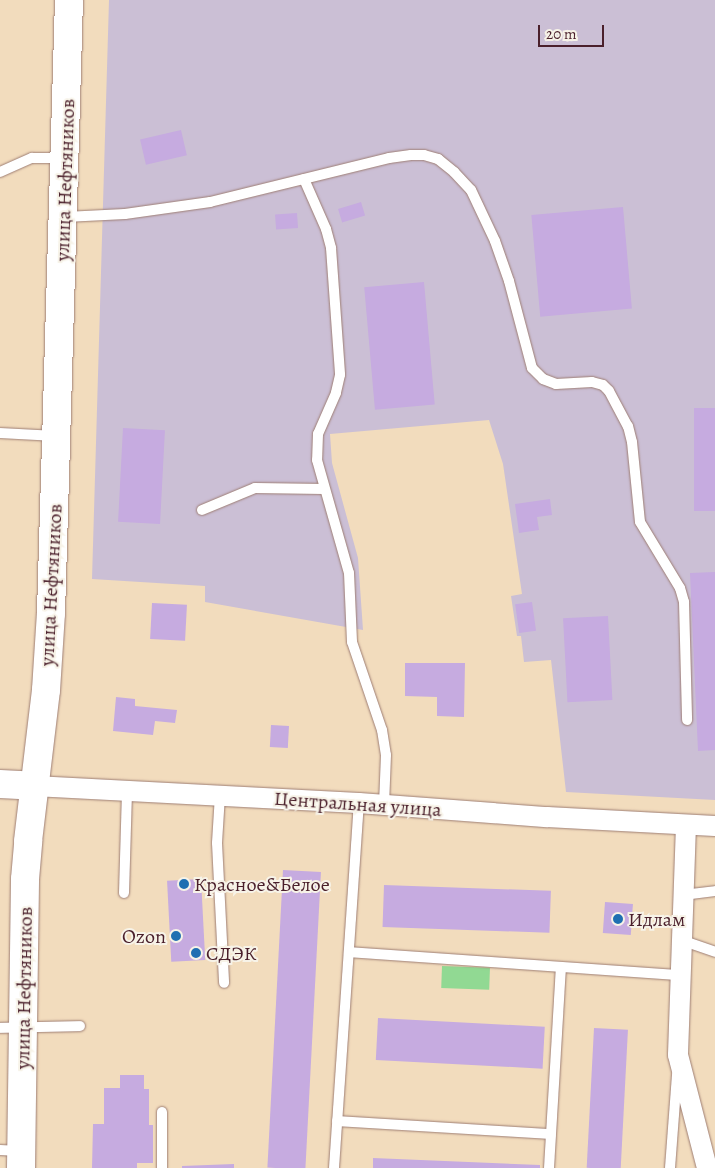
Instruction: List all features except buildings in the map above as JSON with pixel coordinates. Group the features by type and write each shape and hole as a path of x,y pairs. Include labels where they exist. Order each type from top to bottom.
{"street":[{"name":"улица Нефтяников","path":"14,1156 11,1028 34,786 46,690 57,436 69,0"},
{"name":"Центральная улица","path":"0,784 127,789 715,826"},
{"path":"686,824 679,975 678,1055 707,1168"}],"lane":[{"path":"64,217 110,215 167,209 237,196 389,158 424,155 438,159 471,190 501,257 532,368 543,379 556,384 592,382 602,385 609,391 628,426 632,442 640,522 680,588 684,602 687,720"},
{"path":"0,172 32,158 65,158"},
{"path":"304,180 326,229 334,274 340,375 336,393 318,434 316,448 324,489 349,573 352,642 382,730 386,755 384,805"},
{"path":"0,433 57,436"},
{"path":"202,510 255,488 324,489"},
{"path":"124,893 127,789"},
{"path":"220,795 217,843 224,983"},
{"path":"334,1168 360,803"},
{"path":"683,895 715,891"},
{"path":"681,940 715,952"},
{"path":"349,952 679,975"},
{"path":"549,1168 560,967"},
{"path":"11,1028 80,1026"},
{"path":"670,1168 678,1055"},
{"path":"162,1112 162,1168"},
{"path":"337,1121 551,1134"}],"shaded area":[{"path":"109,0 715,0 715,800 566,792 551,660 524,662 521,636 517,636 511,596 522,594 503,464 489,420 330,434 332,463 358,558 363,630 205,602 205,586 92,579"}],"green space":[{"path":"442,966 490,968 489,990 441,988"}],"place":[{"name":"Красное&Белое","path":"184,884"},
{"name":"Идлам","path":"618,919"},
{"name":"Ozon","path":"176,936"},
{"name":"СДЭК","path":"196,953"}]}
